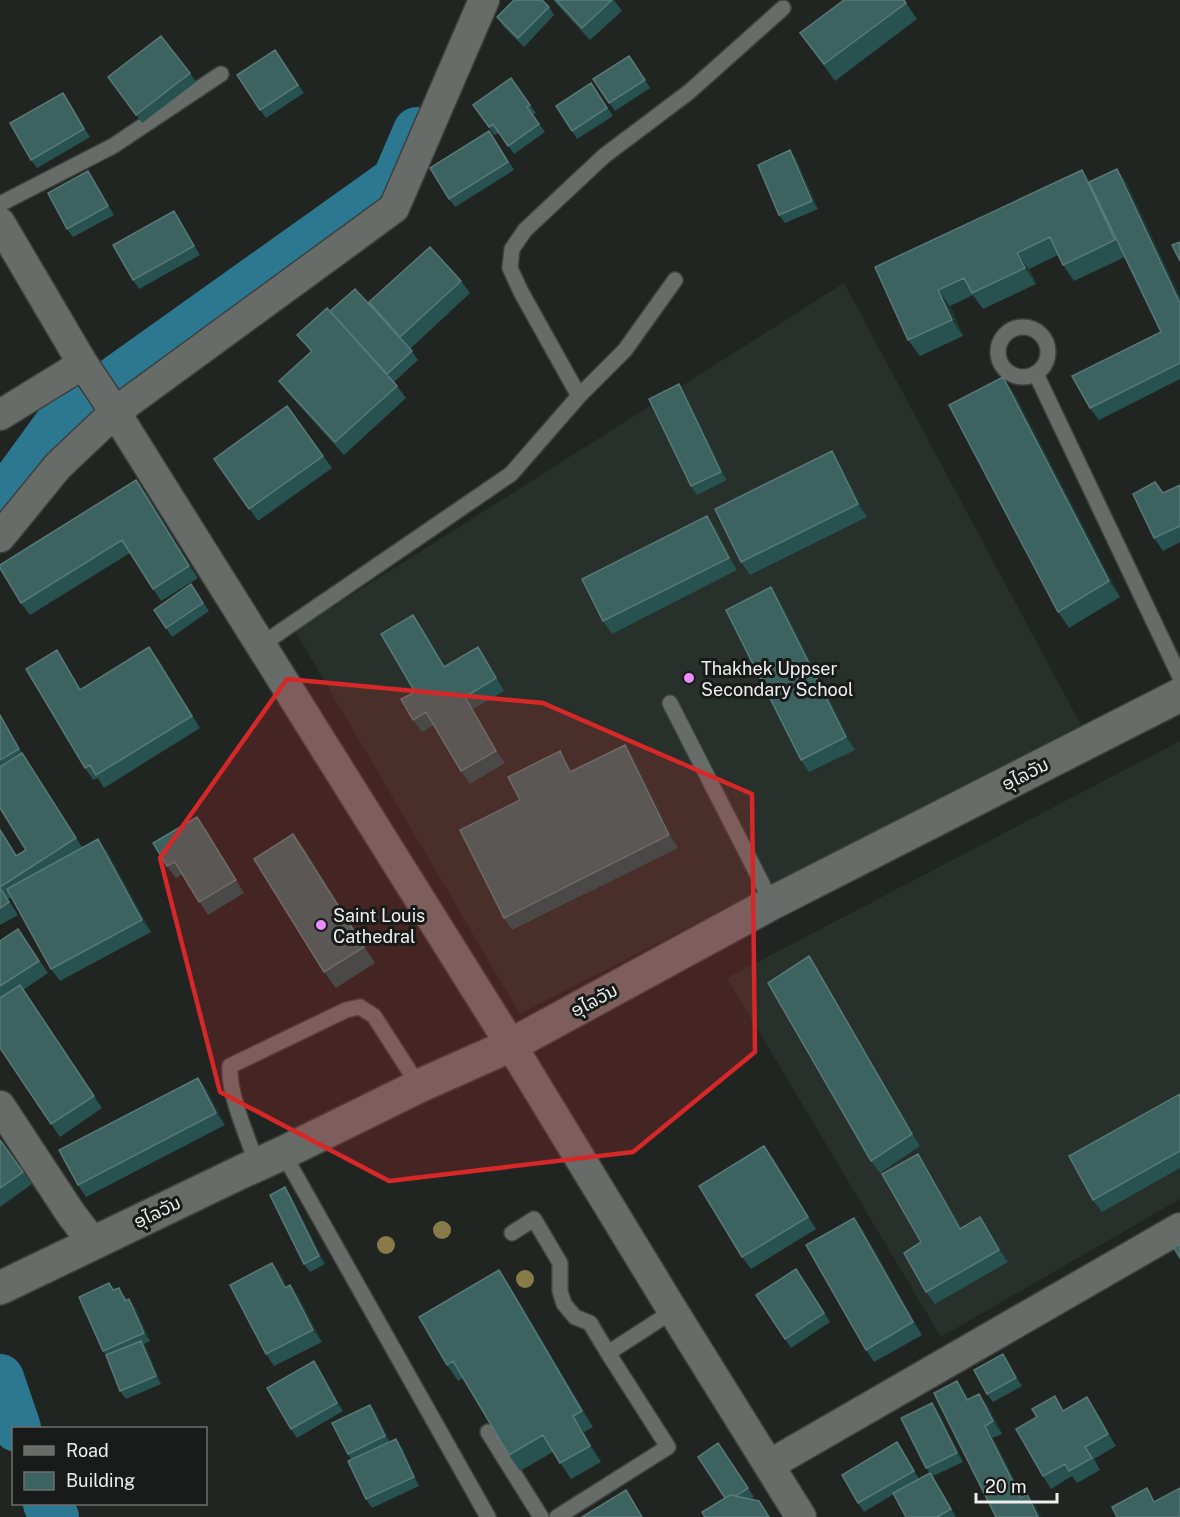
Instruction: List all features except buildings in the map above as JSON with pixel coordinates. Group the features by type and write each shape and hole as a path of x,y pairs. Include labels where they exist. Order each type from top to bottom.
{"street":[{"path":"0,537 58,466 115,411 394,208 484,0"},
{"path":"0,223 83,364 115,411 511,1044 801,1517"},
{"path":"0,415 83,364"},
{"name":"ອຸໄລວັນ","path":"3,1286 511,1044 772,903 1180,695"},
{"path":"0,1106 71,1214 94,1244"},
{"path":"769,1465 1180,1228"}],"lane":[{"path":"579,396 510,268 512,249 525,230 604,156 689,92 783,8"},
{"path":"0,204 113,146 221,74"},
{"path":"261,645 511,474 579,396 625,350 675,280"},
{"path":"1036,374 1180,677"},
{"path":"670,704 772,903"},
{"path":"419,1086 374,1016 360,1007 346,1010 230,1066 229,1078 232,1088 270,1159 488,1517"},
{"path":"512,1233 534,1219 560,1263 560,1291 564,1304 575,1317 590,1323 668,1447 557,1517"},
{"path":"608,1353 673,1311"},
{"path":"488,1432 541,1517"}],"highlighted area":[{"path":"287,679 543,703 752,794 755,1052 633,1152 389,1181 220,1092 160,858"}],"shaded area":[{"name":"Thakhek Uppser Secondary School","path":"844,283 1081,725 520,1014 295,631"},
{"path":"1180,741 1180,1199 941,1337 727,978"}],"waterway":[{"path":"118,378 396,180 417,131"},
{"path":"0,504 64,416 81,404"},
{"path":"0,1378 17,1427"},
{"path":"48,1505 55,1517"}],"place":[{"name":"Thakhek Uppser Secondary School","path":"689,678"},
{"name":"Saint Louis Cathedral","path":"321,925"}]}
